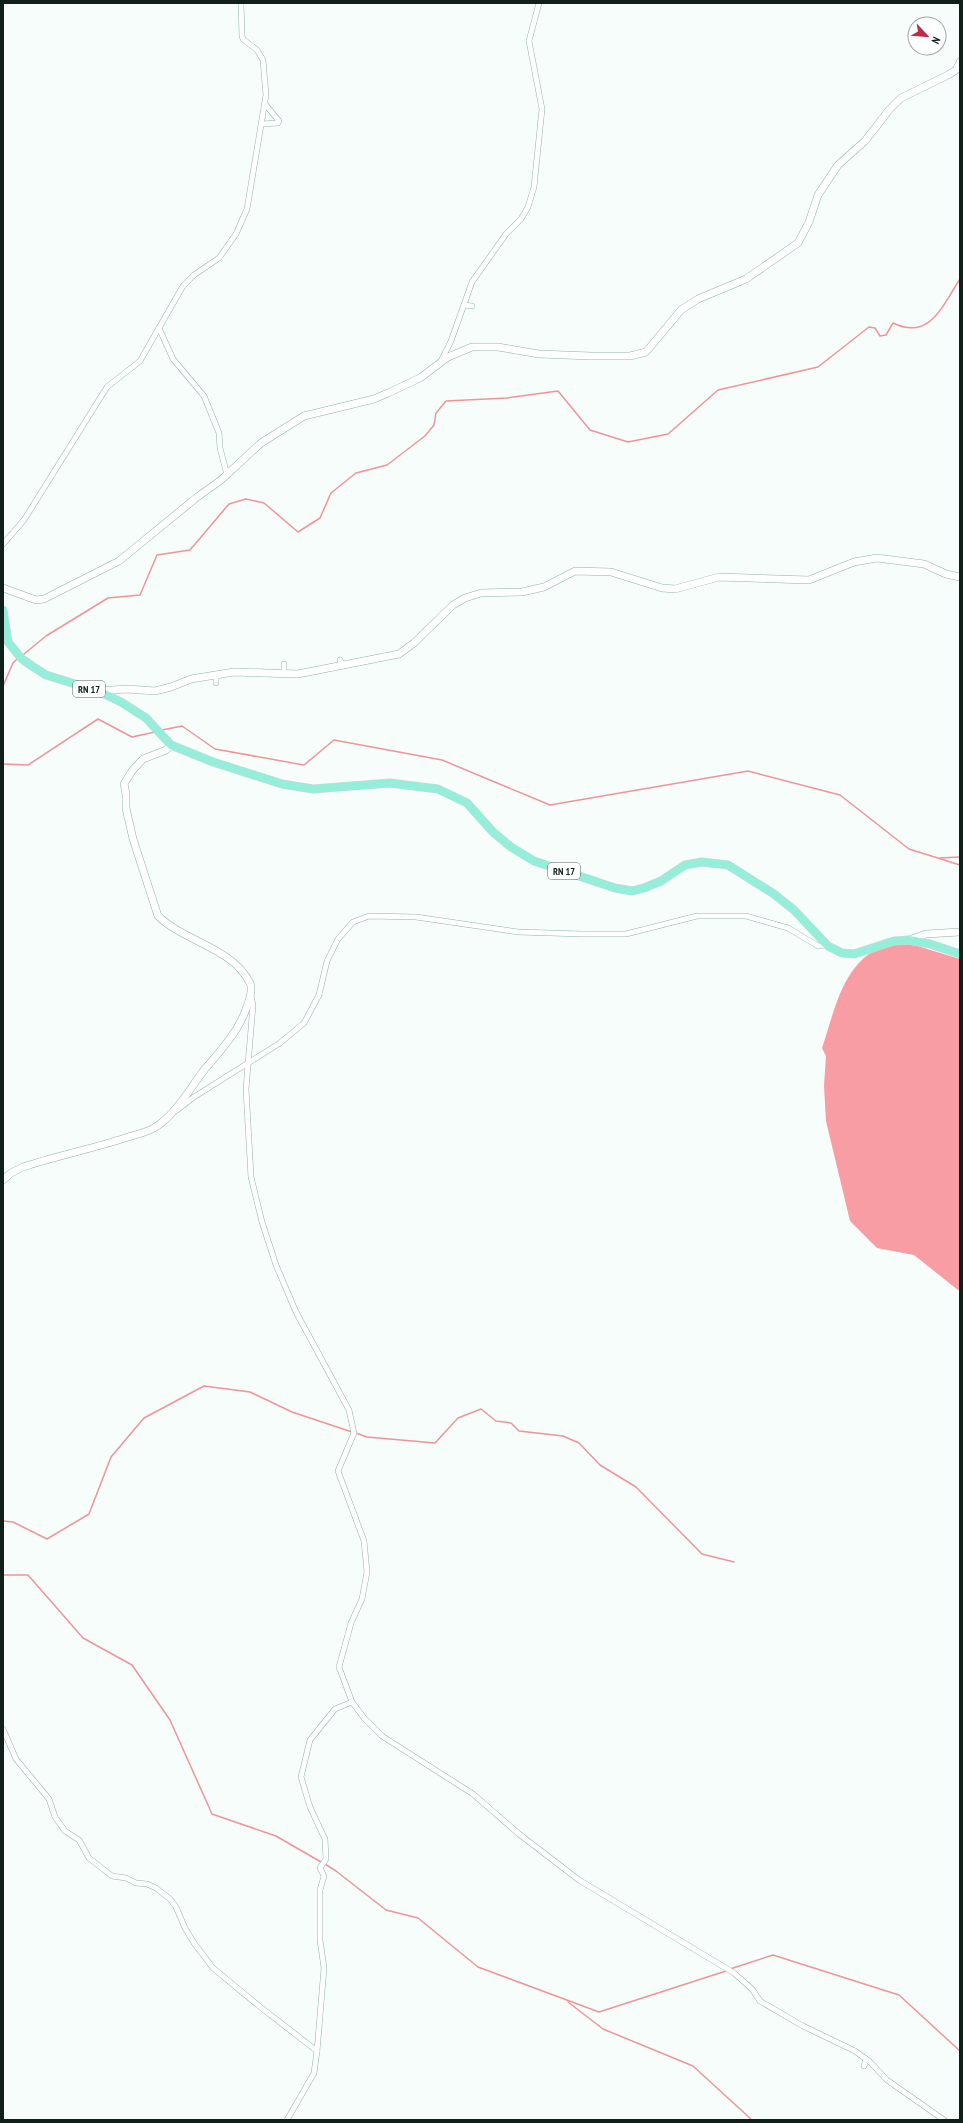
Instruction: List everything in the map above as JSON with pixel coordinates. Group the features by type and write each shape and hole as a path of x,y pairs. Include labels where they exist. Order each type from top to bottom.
{"main road":[{"name":"RN 17","path":"3,610 5,633 8,642 22,659 46,674 98,691 133,708 171,745 213,762 282,784 313,789 390,783 438,789 467,803 493,832 511,847 534,860 615,888 632,891 644,888 661,881 685,866 702,862 728,865 774,894 794,910 828,946 842,953 854,954 894,941 909,940 930,944 960,954"}],"street":[{"path":"3,544 24,520 107,387 140,361 183,286 195,274 219,258 236,234 247,209 265,104 266,84 263,60 257,50 244,39 241,24 241,3"},
{"path":"441,361 472,282 506,234 521,219 528,207 534,187 542,109 529,41 539,3"},
{"path":"3,588 36,600 44,599 104,570 134,551 226,475 261,443 304,416 374,399 420,378 441,361 465,349 480,346 539,354 630,356 646,352 681,310 698,299 746,279 798,243 809,222 818,195 838,166 866,141 889,110 901,98 948,75 956,70 960,62"},
{"path":"261,124 278,123 279,121 265,104"},
{"path":"464,305 472,306"},
{"path":"160,328 173,359 204,396 220,433 220,448 226,475"},
{"path":"98,691 126,689 155,691 191,679 234,672 298,674 341,662 399,654 414,643 453,605 465,598 482,594 522,592 544,586 575,571 611,572 662,588 675,589 719,577 809,580 854,562 878,558 924,564 946,574 960,577"},
{"path":"284,664 284,674"},
{"path":"216,674 216,683"},
{"path":"163,1121 236,1029 250,995 252,986 242,971 223,956 170,927 158,916 153,904 128,820 124,784 132,771 143,759 166,750 171,745"},
{"path":"3,1180 11,1173 23,1167 147,1131 163,1121 194,1097 280,1043 304,1023 319,995 328,961 338,938 353,922 369,916 416,917 518,932 626,934 697,916 746,916 788,928 818,946 828,946"},
{"path":"909,940 926,934 960,932"},
{"path":"250,995 253,1006 246,1089 251,1177 262,1222 276,1265 296,1312 349,1410 354,1433 338,1471 364,1541 367,1572 362,1599 351,1623 339,1667 352,1702 364,1718 382,1736 473,1794 519,1834 579,1880 734,1972 752,1989 760,2001 803,2026 855,2051 866,2059 887,2080 944,2120"},
{"path":"287,2120 314,2073 324,1968 320,1940 320,1890 324,1876 320,1868 326,1859 325,1839 310,1807 301,1776 310,1740 335,1709 352,1702"},
{"path":"3,1729 16,1759 49,1799 55,1817 65,1831 79,1840 89,1858 112,1876 126,1878 136,1883 147,1884 156,1888 170,1899 176,1907 194,1943 214,1968 259,2006 317,2051"},
{"path":"864,2066 866,2059"}],"shaded area":[{"path":"892,944 911,944 960,959 960,1289 958,1290 914,1255 877,1248 850,1221 826,1121 824,1086 826,1056 822,1048 837,1001 844,986 852,972 862,960 874,951"}],"waterway":[{"path":"23,655 46,636 108,598 140,595 157,555 190,550 229,504 246,499 264,503 298,532 320,518 331,493 356,473 387,465 425,436 434,425 436,413 446,401 507,398 558,391 590,430 628,442 668,434 718,390 818,367 869,327 875,328 880,336 886,335 893,323 906,327 917,328 926,324 941,310 960,279"},
{"path":"3,686 13,663 18,658"},
{"path":"3,764 28,765 98,719 132,737 155,732"},
{"path":"162,730 182,726 215,749 304,765 334,740 442,760 550,805 748,771 840,795 909,849 960,865"},
{"path":"940,858 960,857"},
{"path":"3,1521 13,1522 47,1539 89,1514 111,1457 144,1418 204,1386 250,1392 292,1412 352,1432"},
{"path":"356,1433 367,1437 435,1443 458,1418 481,1409 496,1421 511,1423 519,1431 563,1436 579,1443 600,1465 636,1487 702,1554 734,1562"},
{"path":"3,1575 28,1575 83,1638 132,1665 170,1720 212,1814 276,1836 321,1862"},
{"path":"325,1864 386,1910 418,1918 478,1967 599,2012 726,1971"},
{"path":"730,1969 773,1955 899,1995 960,2051"},
{"path":"568,2002 603,2029 693,2066 752,2120"}]}
